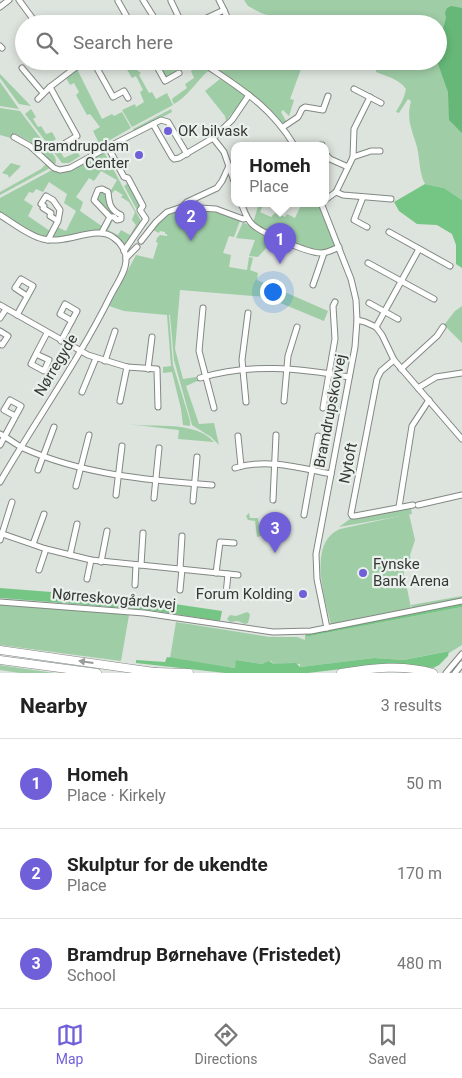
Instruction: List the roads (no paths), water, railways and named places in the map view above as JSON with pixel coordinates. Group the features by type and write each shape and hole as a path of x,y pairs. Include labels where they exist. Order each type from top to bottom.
{"highway":[{"path":"0,650 161,673"},
{"path":"0,660 97,673"},
{"path":"341,673 392,667 433,673"},
{"path":"152,672 189,673"}],"street":[{"path":"0,8 9,0"},
{"path":"19,0 30,15"},
{"path":"143,0 152,15"},
{"path":"219,0 226,15"},
{"path":"118,1 126,15"},
{"path":"171,1 178,15"},
{"path":"213,15 224,10"},
{"path":"24,70 43,93"},
{"path":"38,99 71,70"},
{"path":"98,70 114,97"},
{"path":"159,70 165,81 179,73"},
{"path":"213,70 271,113 292,142"},
{"path":"50,87 77,136"},
{"path":"354,89 381,103"},
{"path":"107,100 124,91 128,98"},
{"path":"153,124 174,159 187,154 213,138 232,120 249,95"},
{"path":"283,127 298,117 305,107 323,110 328,96"},
{"path":"329,197 336,192 353,157 354,129 370,97"},
{"path":"14,137 30,146 54,168 60,170 70,168 161,120 166,120 187,154"},
{"path":"64,144 83,133"},
{"path":"213,138 231,165"},
{"path":"108,147 124,177 128,178 143,206 140,210 146,219 124,252"},
{"path":"353,157 371,151 380,151"},
{"path":"329,158 348,167"},
{"path":"182,207 187,202 217,188 231,168"},
{"path":"104,189 108,192 109,203 114,216 94,200 98,190 104,189"},
{"path":"336,192 343,195 391,199"},
{"path":"48,240 58,221 60,210 53,200 46,196 41,204 51,214 50,216 58,221"},
{"path":"363,197 354,220 367,227"},
{"path":"141,241 161,217 174,209 182,207 216,209 243,219 247,218"},
{"path":"243,207 247,218 258,228 307,250 324,253 339,247"},
{"name":"Bramdrupskovvej","path":"323,207 352,283 357,320 355,347 316,562 316,579 327,628"},
{"path":"0,215 37,237 48,240 63,240 102,232 113,237 126,258"},
{"path":"102,232 114,216"},
{"path":"389,232 450,266"},
{"name":"Nørregyde","path":"0,482 105,307 124,268 126,258 137,247"},
{"path":"376,327 420,249"},
{"path":"313,285 323,261 324,253"},
{"path":"368,263 434,299"},
{"path":"17,315 27,296"},
{"path":"323,408 335,339 334,302"},
{"path":"369,303 398,319"},
{"path":"0,305 79,351 96,358 127,367 157,369 158,407"},
{"path":"203,308 199,351 214,408"},
{"path":"0,318 6,309"},
{"path":"246,402 242,360 248,313"},
{"path":"357,320 376,327 382,334 394,360 462,439"},
{"path":"61,341 72,321"},
{"path":"284,401 288,356 297,327"},
{"path":"401,369 437,336 444,327"},
{"path":"0,331 8,336 2,345 0,344"},
{"path":"105,361 115,331"},
{"path":"36,354 47,333"},
{"path":"148,369 152,338"},
{"path":"82,392 96,358"},
{"name":"Nytoft","path":"394,360 381,371 377,379 352,516 462,495"},
{"path":"120,402 127,367"},
{"path":"200,378 243,369 287,368 349,377"},
{"path":"418,388 436,377 462,373"},
{"path":"399,507 412,426 429,400"},
{"path":"0,445 2,435 16,416"},
{"path":"38,470 54,427"},
{"path":"273,500 276,434"},
{"path":"2,435 21,447 80,468 118,476 212,485"},
{"path":"76,486 90,435"},
{"path":"238,436 241,466"},
{"path":"304,515 318,436"},
{"path":"116,495 122,446"},
{"path":"154,498 159,448"},
{"path":"193,501 193,484 197,458"},
{"path":"235,468 274,464 331,474"},
{"path":"0,540 12,502"},
{"path":"33,544 44,514"},
{"path":"70,555 77,524"},
{"path":"101,562 107,531"},
{"path":"135,584 143,532"},
{"path":"1,533 46,549 101,562 238,575"},
{"path":"180,590 182,536"},
{"path":"216,573 220,542 234,543"},
{"path":"39,570 46,549"},
{"path":"87,579 91,560"},
{"path":"226,594 228,574"},
{"name":"Nørreskovgårdsvej","path":"0,602 144,613 271,632 295,632 327,628 462,601"},
{"path":"446,673 462,654"},
{"path":"455,673 462,664"}],"place":[{"name":"OK bilvask","path":"168,131"},
{"name":"Bramdrupdam Center","path":"139,155"},
{"name":"Skulptur for de ukendte","path":"191,241"},
{"name":"Homeh","path":"280,264"},
{"name":"Bramdrup Børnehave (Fristedet)","path":"275,553"},
{"name":"Fynske Bank Arena","path":"363,573"},
{"name":"Forum Kolding","path":"303,594"}]}
